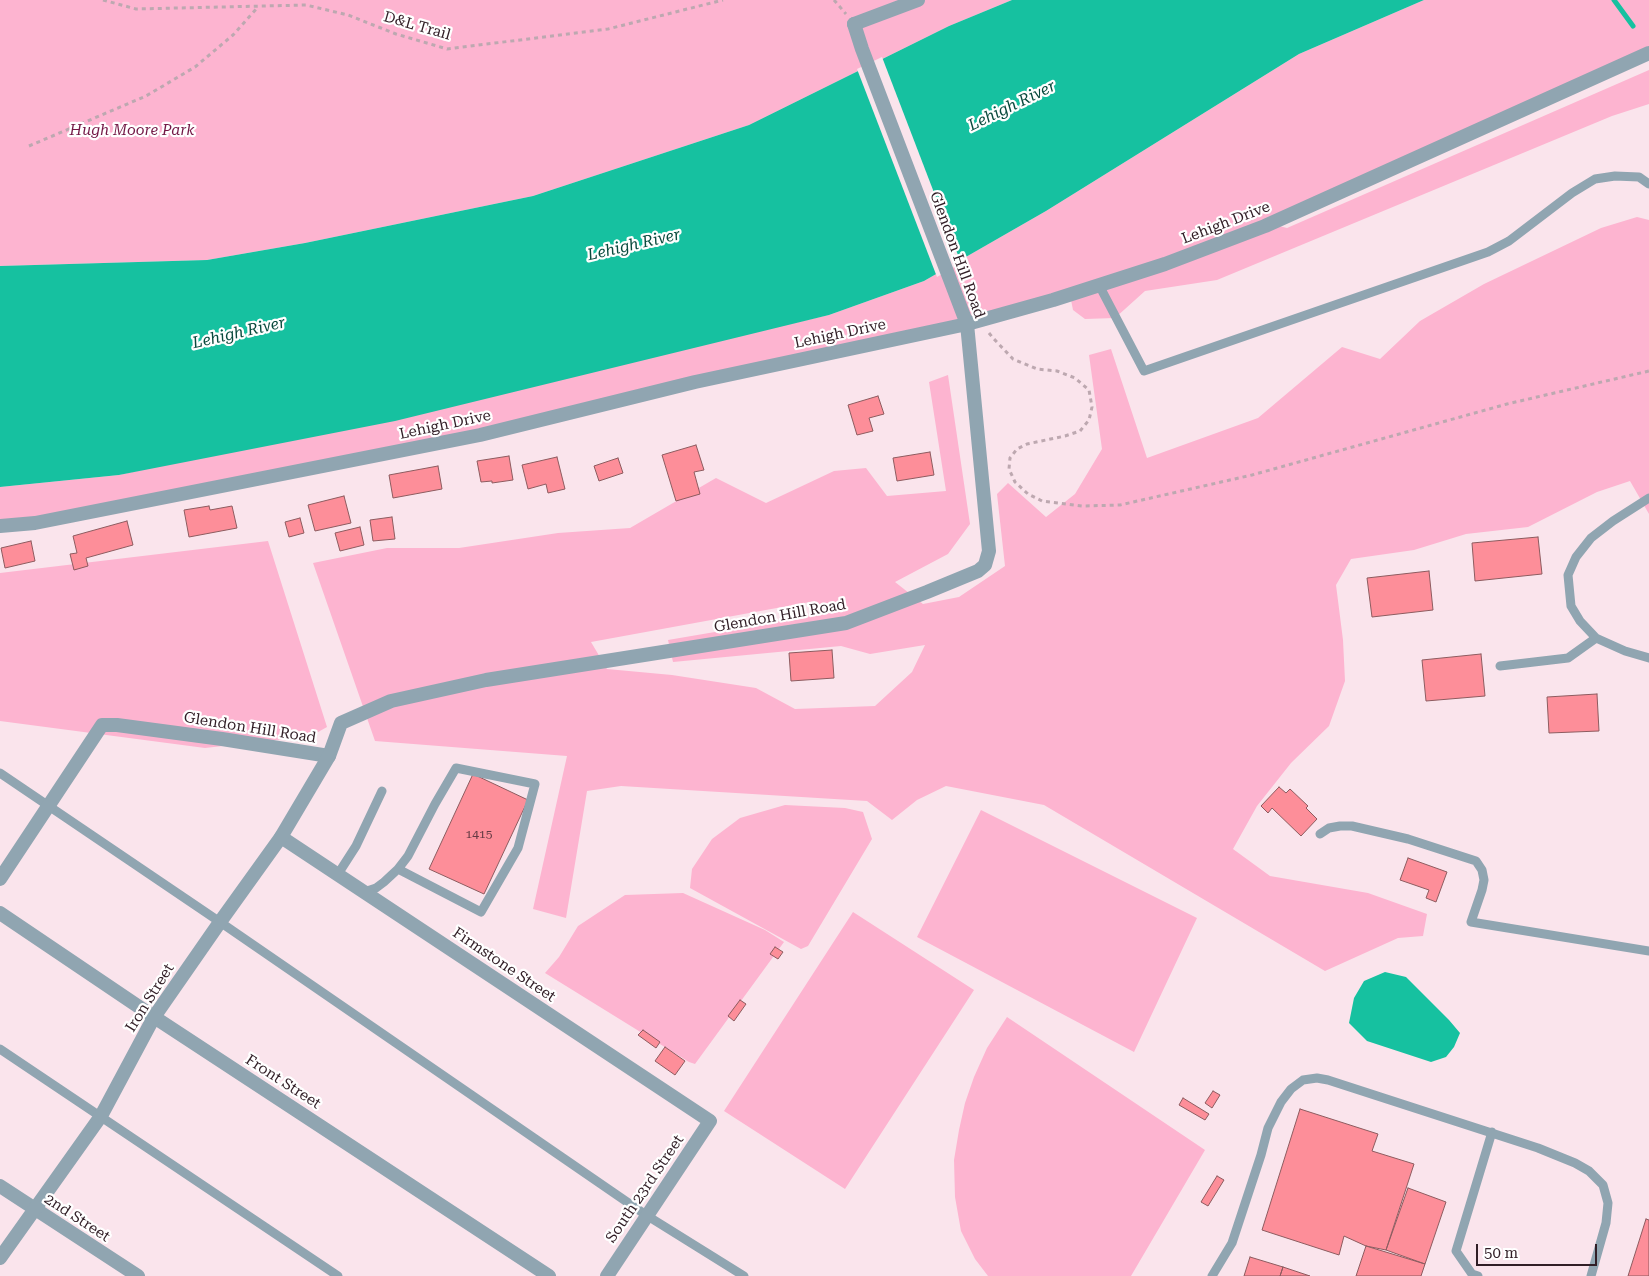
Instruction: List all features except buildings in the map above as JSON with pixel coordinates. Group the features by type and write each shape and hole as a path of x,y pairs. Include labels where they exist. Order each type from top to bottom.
{"street":[{"name":"Glendon Hill Road","path":"49,806 102,725 117,725 222,739 329,756 341,723 391,701 486,680 846,623 978,571 984,565 989,551 967,324 854,24 918,0"},
{"name":"Lehigh Drive","path":"0,526 35,523 480,435 695,382 967,324 1165,264 1265,226 1649,53"},
{"name":"Iron Street","path":"0,1258 101,1116 154,1017 281,837 329,756"},
{"path":"0,879 49,806"},
{"name":"Firmstone Street","path":"281,837 710,1120"},
{"name":"Front Street","path":"0,913 154,1017 549,1276"},
{"name":"South 23rd Street","path":"607,1276 710,1120"},
{"name":"2nd Street","path":"0,1186 138,1276"}],"lane":[{"path":"1100,285 1144,371 1488,252 1509,241 1572,193 1595,179 1615,176 1639,177 1649,184"},
{"path":"1649,498 1590,538 1576,556 1568,575 1570,606 1580,621 1596,638 1625,651 1649,658"},
{"path":"1500,666 1568,658 1596,638"},
{"path":"364,892 376,888 398,869 408,856 456,768 535,784 518,848 481,912 398,869"},
{"path":"0,773 646,1215 744,1276"},
{"path":"338,874 356,846 382,791"},
{"path":"1320,834 1328,828 1352,826 1408,839 1476,861 1482,870 1484,880 1471,922 1649,951"},
{"path":"0,1049 338,1276"},
{"path":"1212,1276 1232,1243 1268,1128 1281,1102 1291,1089 1303,1080 1317,1078 1492,1132 1538,1148 1575,1163 1589,1171 1603,1185 1608,1203 1606,1223 1591,1276"},
{"path":"1478,1276 1472,1274 1456,1252 1492,1132"}],"path":[{"name":"D&L Trail","path":"103,0 136,9 306,6 348,15 396,34 447,49 608,29 724,0"},
{"path":"834,0 837,4"},
{"path":"29,146 146,96 195,67 233,35 259,6"},
{"path":"993,338 1013,358 1037,369 1057,371 1075,378 1089,390 1092,407 1089,420 1080,431 1027,444 1017,449 1010,458 1009,469 1015,482 1035,498 1042,501 1082,506 1120,505 1252,475 1507,404 1649,371"}],"green space":[{"name":"Hugh Moore Park","path":"0,0 1012,0 949,26 749,125 533,196 305,243 207,260 0,266"},
{"path":"1424,0 1649,0 1649,53 1271,224 1287,228 1649,70 1649,104 1612,116 1217,280 1145,291 1115,318 1085,319 1073,310 1070,295 480,435 0,526 0,487 119,475 829,315 924,281 1046,211 1299,54"},
{"path":"1637,217 1649,220 1649,514 1630,481 1597,492 1528,527 1466,534 1414,550 1351,559 1336,585 1343,640 1345,681 1329,726 1291,763 1257,806 1233,849 1270,876 1368,893 1427,914 1423,936 1398,938 1325,971 1044,805 946,786 917,800 892,820 867,801 621,786 587,791 566,918 533,909 567,756 375,741 313,563 387,548 459,548 558,533 630,528 716,478 766,503 834,471 866,468 887,496 946,491 929,382 948,375 970,524 948,554 895,582 923,604 959,597 1005,566 997,494 1008,483 1046,517 1075,494 1102,449 1089,355 1111,349 1147,458 1258,418 1342,347 1380,359 1420,321 1484,284 1601,228","holes":["815,601 816,611 791,619 668,640 673,662 841,646 870,654 925,645 912,672 875,706 795,709 756,688 672,675 607,669 591,642"]},
{"path":"268,541 327,727 311,736 205,748 0,721 0,573"},
{"path":"785,805 845,808 863,812 872,839 808,946 801,949 690,888 692,869 712,839 740,818"},
{"path":"981,810 1197,918 1134,1052 917,937"},
{"path":"683,893 765,930 784,942 695,1064 545,973 559,957 578,926 625,895"},
{"path":"853,912 974,990 845,1189 724,1111"},
{"path":"1007,1017 1205,1150 1131,1276 988,1276 975,1259 961,1231 955,1197 954,1160 959,1130 965,1103 974,1077 987,1048"}],"water":[{"name":"Lehigh River","path":"1012,0 1424,0 1299,54 1046,211 924,281 829,315 395,421 119,475 0,487 0,266 207,260 305,243 533,196 749,125 949,26"},
{"path":"1385,972 1406,977 1460,1033 1454,1047 1446,1057 1431,1062 1367,1041 1349,1023 1354,998 1364,981"}],"pier":[{"path":"882,57 961,263 937,277 857,69"}],"waterway":[{"path":"1614,0 1633,26"}]}
